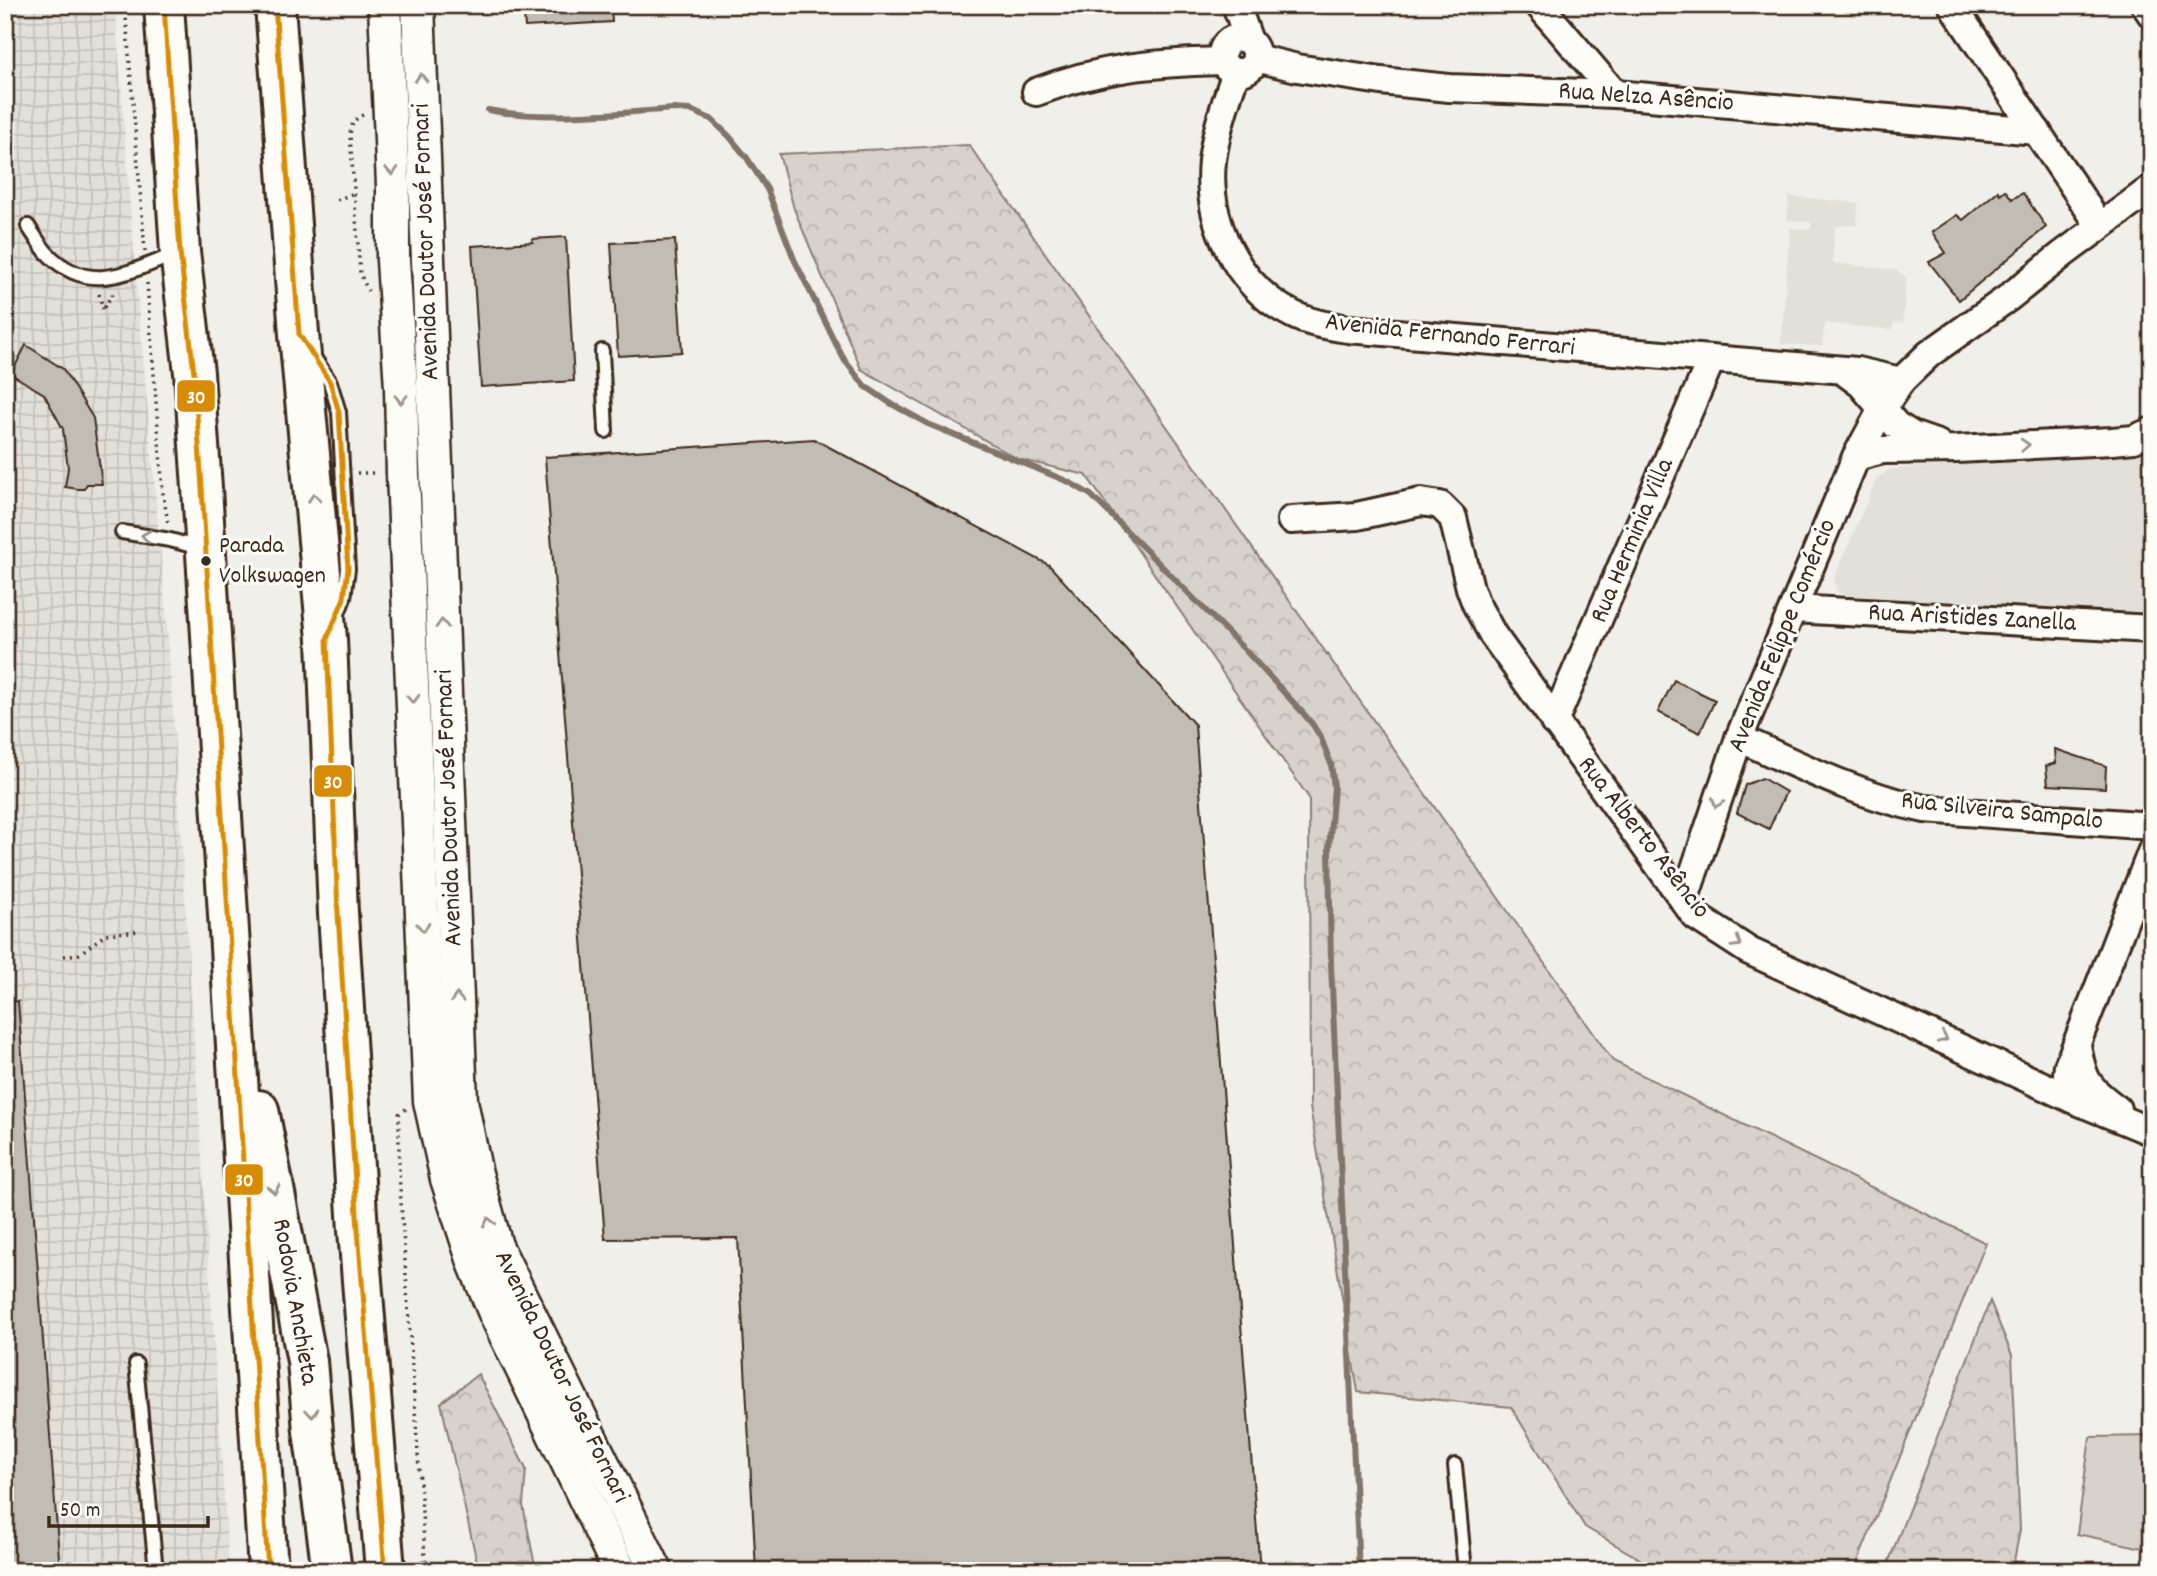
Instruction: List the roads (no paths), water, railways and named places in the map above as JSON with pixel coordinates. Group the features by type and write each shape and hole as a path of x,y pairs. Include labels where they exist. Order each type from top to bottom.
{"highway":[{"name":"Rodovia Anchieta","path":"164,5 163,259 194,373 268,1571"},
{"path":"275,5 299,334 327,639 341,968 358,1230 385,1571"},
{"name":"Rodovia Anchieta","path":"229,953 307,1361 313,1431 332,1571"}],"street":[{"name":"Avenida Doutor José Fornari","path":"385,5 430,1101 447,1179 475,1265 494,1311 620,1571"},
{"name":"Avenida Doutor José Fornari","path":"418,5 461,1101 475,1170 496,1246 656,1571"},
{"name":"Avenida Fernando Ferrari","path":"1230,5 1239,55 1215,146 1211,179 1212,201 1221,234 1231,253 1252,282 1279,306 1309,321 1348,329 1842,370 1872,373 1901,381"},
{"path":"1236,5 1239,55"},
{"path":"1539,5 1615,94"},
{"path":"1952,5 2100,226"},
{"path":"2145,5 2152,15"},
{"name":"Rua Nelza Asêncio","path":"1036,92 1066,80 1116,68 1239,55 1297,68 1449,88 1615,94 2037,131"},
{"path":"1901,381 1930,354 2152,188"},
{"name":"Rua Herminia Villa","path":"1554,722 1711,359"},
{"path":"1842,370 1861,384 1904,431 1957,449"},
{"name":"Avenida Felippe Comércio","path":"1684,901 1740,738 1856,457 1901,381"},
{"path":"1856,457 1883,450 2112,441 2134,439 2152,431"},
{"name":"Rua Alberto Asêncio","path":"1292,520 1357,516 1421,502 1440,505 1454,518 1466,574 1476,604 1493,635 1695,916 1749,951 2072,1099 2147,1130"},
{"name":"Rua Aristides Zanella","path":"1793,608 2152,629"},
{"name":"Rua Silveira Sampalo","path":"1740,738 1822,776 1897,803 1925,809 2152,826"},
{"path":"2072,1099 2067,1088 2068,1066 2142,906 2152,850"},
{"path":"2023,1075 2043,1075 2054,1071 2077,1045"},
{"name":"Rua Alberto Asêncio","path":"2077,1045 2084,1079 2089,1086 2147,1130"}],"lane":[{"path":"28,226 46,253 66,268 83,274 105,278 120,276 163,259"},
{"path":"299,334 330,382 339,412 348,569 344,598 327,639"},
{"path":"602,351 606,431"},
{"path":"122,532 170,540 206,550"},
{"path":"136,1364 156,1571"},
{"path":"1455,1465 1465,1571"}],"waterway":[{"path":"488,110 556,116 673,109 690,110 711,119 747,158 767,189 794,259 835,342 845,361 865,386 928,424 1069,482 1091,495 1245,650 1303,713 1321,738 1331,764 1334,787 1329,848 1331,965 1359,1571"}],"place":[{"name":"Parada Volkswagen","path":"206,561"}]}
